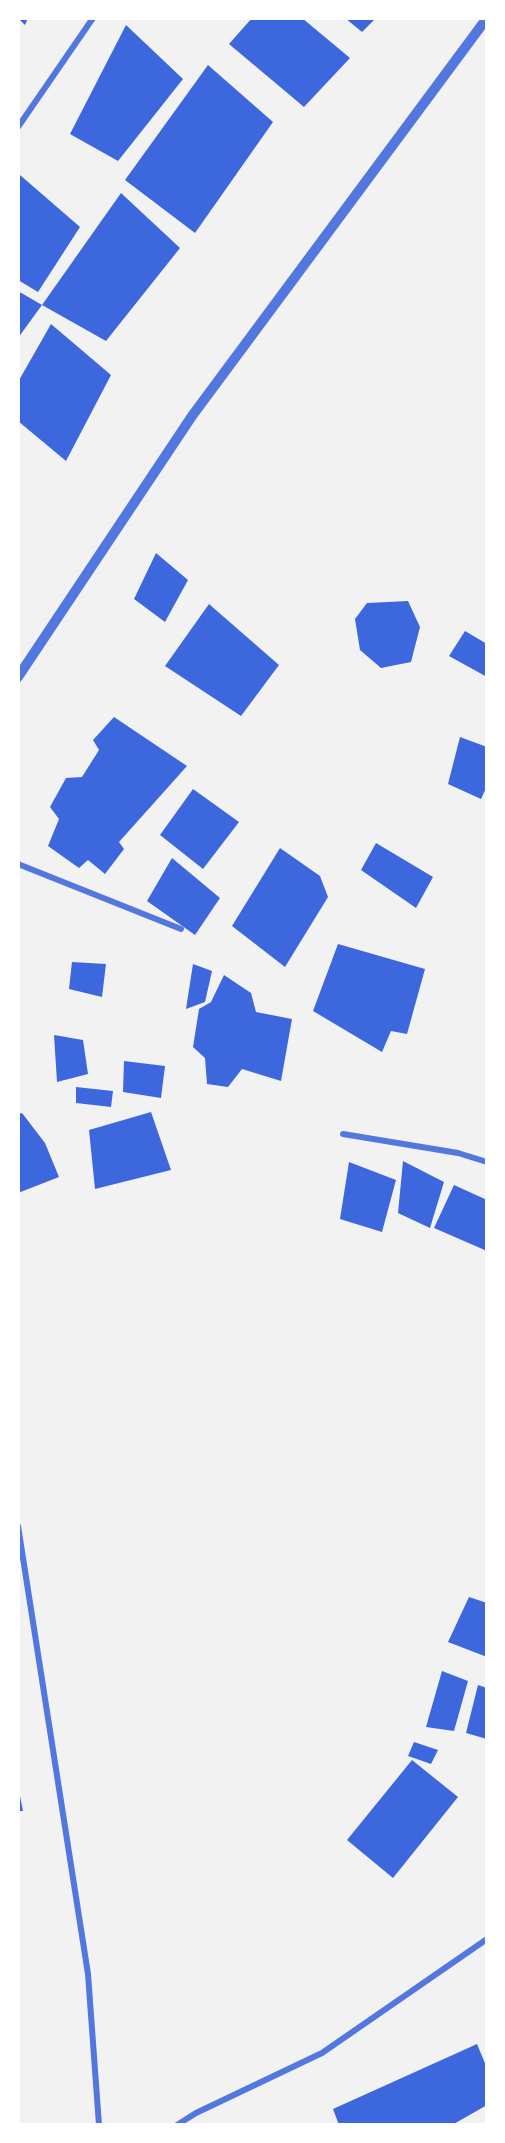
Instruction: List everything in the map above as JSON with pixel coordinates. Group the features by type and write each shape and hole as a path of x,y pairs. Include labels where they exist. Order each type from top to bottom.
{"street":[{"path":"18,127 93,18"},
{"path":"18,677 192,416 487,18"},
{"path":"18,864 181,929"},
{"path":"343,1134 458,1153 487,1162"},
{"path":"18,1526 88,1974 99,2125"},
{"path":"177,2125 196,2113 322,2053 487,1939"}],"building":[{"path":"18,18 28,18 25,25"},
{"path":"252,18 302,18 350,58 304,107 229,44"},
{"path":"345,18 376,18 362,32"},
{"path":"126,25 183,79 118,161 70,134"},
{"path":"208,65 273,122 195,233 125,180"},
{"path":"20,175 80,227 38,292 18,280 18,179"},
{"path":"121,193 180,248 106,341 42,305"},
{"path":"18,291 42,305 18,338"},
{"path":"51,324 111,375 66,461 18,421 18,382"},
{"path":"156,553 188,580 165,622 134,599"},
{"path":"408,601 420,627 411,662 381,668 360,650 355,619 367,603"},
{"path":"209,604 279,665 241,716 165,666"},
{"path":"465,631 487,644 487,677 449,656"},
{"path":"114,717 187,766 119,842 124,849 105,874 88,860 79,868 48,846 59,819 50,807 66,778 82,777 99,750 93,740"},
{"path":"460,737 487,747 487,786 481,799 448,784"},
{"path":"193,789 239,822 203,869 160,835"},
{"path":"376,843 433,877 416,908 361,870"},
{"path":"280,848 320,876 328,897 285,967 232,926"},
{"path":"172,858 220,898 195,935 147,901"},
{"path":"338,944 425,969 407,1034 391,1031 382,1052 313,1011"},
{"path":"72,962 106,964 102,997 69,989"},
{"path":"193,964 212,971 205,1002 186,1009"},
{"path":"224,975 251,993 256,1012 292,1019 281,1081 242,1069 228,1087 207,1084 205,1058 193,1047 199,1009 211,1002"},
{"path":"54,1035 83,1040 88,1074 57,1082"},
{"path":"124,1061 165,1066 161,1098 123,1092"},
{"path":"76,1087 113,1091 111,1107 76,1103"},
{"path":"151,1112 171,1170 95,1189 89,1130"},
{"path":"22,1113 45,1143 59,1177 18,1193 18,1114"},
{"path":"403,1161 444,1182 430,1228 398,1213"},
{"path":"349,1162 396,1180 382,1232 340,1219"},
{"path":"454,1185 487,1200 487,1251 434,1228"},
{"path":"469,1597 487,1603 487,1657 448,1642"},
{"path":"442,1671 468,1681 454,1731 426,1727"},
{"path":"478,1685 487,1688 487,1739 466,1733"},
{"path":"414,1742 438,1750 431,1764 408,1756"},
{"path":"412,1760 458,1797 393,1878 347,1840"},
{"path":"19,1791 23,1811 18,1811"},
{"path":"477,2044 487,2068 487,2105 452,2125 339,2125 333,2109"}]}
